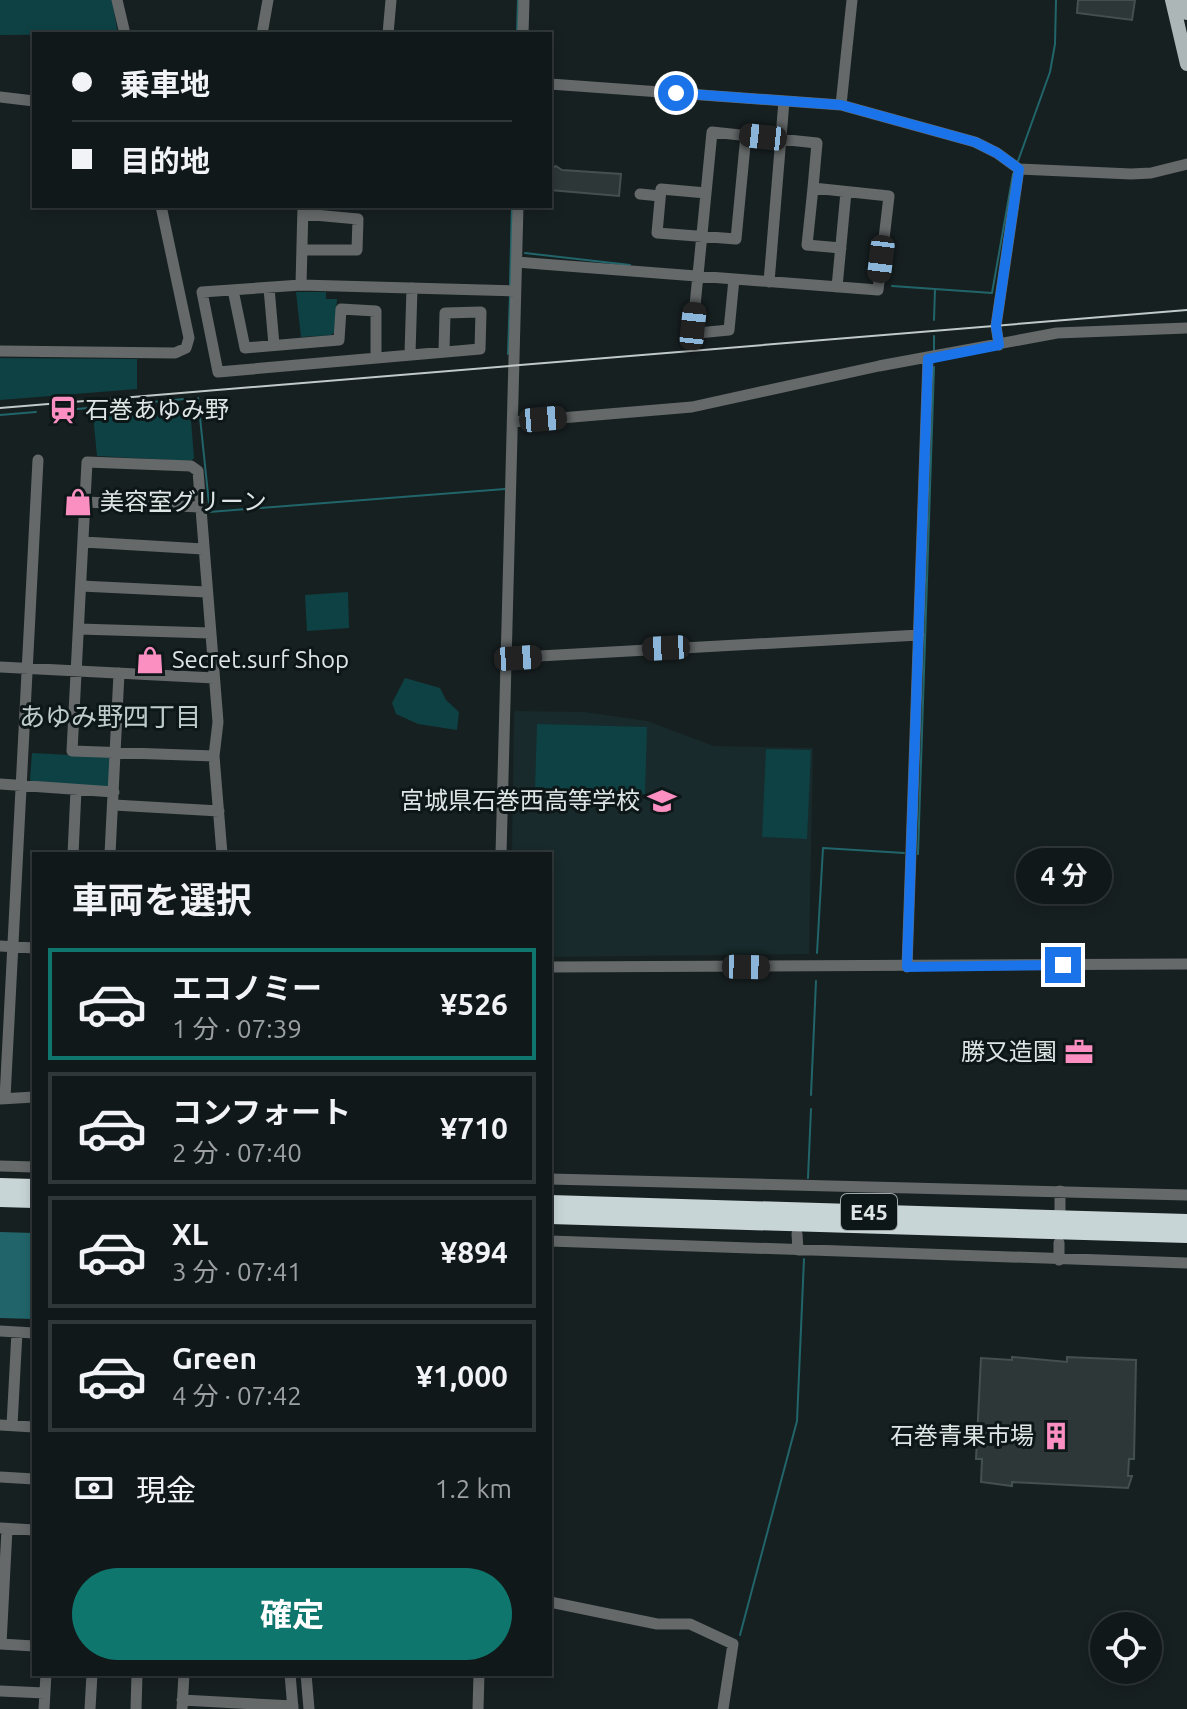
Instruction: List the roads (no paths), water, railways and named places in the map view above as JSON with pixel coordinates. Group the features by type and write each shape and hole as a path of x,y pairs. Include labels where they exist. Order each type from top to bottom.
{"highway":[{"path":"0,1186 32,1187"},
{"path":"0,1199 32,1200"},
{"name":"E45","path":"552,1203 1187,1222"},
{"name":"E45","path":"552,1216 1187,1235"}],"main road":[{"path":"1172,0 1187,64"},
{"path":"1184,0 1187,13"}],"street":[{"path":"117,0 125,32"},
{"path":"262,32 268,0"},
{"path":"388,32 391,0"},
{"path":"523,32 524,0"},
{"path":"841,105 852,0"},
{"path":"552,84 841,105 975,142 1019,169 1131,174 1151,173 1187,164"},
{"path":"0,97 32,101"},
{"path":"769,282 784,101"},
{"path":"734,279 729,330 698,333 693,326 712,132 817,143 807,245 841,248"},
{"path":"706,193 661,189 657,233 736,239 746,135"},
{"path":"999,345 996,326 1019,169"},
{"path":"517,262 878,290 889,196 813,188"},
{"path":"837,287 846,192"},
{"path":"640,194 660,196"},
{"path":"0,351 182,352 189,338 161,208"},
{"path":"501,852 518,208"},
{"path":"301,285 303,210 358,219 357,250 303,250"},
{"path":"444,351 445,313 483,314 480,349 218,372 202,292 301,285 515,291"},
{"path":"269,288 274,345"},
{"path":"410,354 412,288"},
{"path":"233,290 245,348 339,340 341,309 376,311 376,358"},
{"path":"513,422 692,407 879,366 1057,333 1187,328"},
{"path":"907,967 928,359"},
{"path":"32,1097 2,1099 6,946 20,786 38,460"},
{"path":"214,756 72,751 87,462 191,466 198,471 218,722 214,756 222,852"},
{"path":"85,502 200,507"},
{"path":"84,542 203,549"},
{"path":"81,586 206,592"},
{"path":"79,629 210,633"},
{"path":"504,658 919,635"},
{"path":"0,667 214,678"},
{"path":"110,852 119,673"},
{"path":"0,784 114,792"},
{"path":"73,852 76,790"},
{"path":"114,805 219,811"},
{"path":"6,946 32,948"},
{"path":"552,967 1187,964"},
{"path":"0,1166 32,1167"},
{"path":"552,1179 1187,1195"},
{"path":"799,1200 800,1185"},
{"path":"1060,1191 1060,1210"},
{"path":"797,1234 798,1250"},
{"path":"552,1241 1187,1263"},
{"path":"1059,1243 1059,1260"},
{"path":"0,1331 32,1333"},
{"path":"17,1332 6,1425 32,1427"},
{"path":"0,1477 32,1479"},
{"path":"32,1530 4,1529 0,1644 32,1646"},
{"path":"552,1602 657,1624 690,1624 733,1644 723,1709"},
{"path":"44,1709 46,1676"},
{"path":"90,1709 92,1676"},
{"path":"136,1709 137,1676"},
{"path":"184,1676 182,1704 293,1707 290,1676"},
{"path":"306,1676 309,1709"},
{"path":"478,1709 479,1676"},
{"path":"0,1691 45,1693"}],"waterway":[{"path":"517,32 518,0"},
{"path":"1018,161 1050,72 1055,44 1056,0"},
{"path":"892,286 992,293 1013,174"},
{"path":"510,285 512,208"},
{"path":"525,253 630,265"},
{"path":"934,320 935,289"},
{"path":"508,354 510,295"},
{"path":"934,336 934,351"},
{"path":"918,854 934,367"},
{"path":"77,409 195,398"},
{"path":"198,398 209,504"},
{"path":"0,415 36,412"},
{"path":"209,512 505,489"},
{"path":"817,953 823,848 904,853"},
{"path":"811,1095 816,981"},
{"path":"808,1178 811,1109"},
{"path":"740,1635 797,1421 804,1259"}],"railway":[{"path":"0,408 1187,310"}],"place":[{"name":"石巻あゆみ野","path":"63,410"},
{"name":"美容室グリーン","path":"78,502"},
{"name":"Secret.surf Shop","path":"150,660"},
{"name":"宮城県石巻西高等学校","path":"662,801"},
{"name":"勝又造園","path":"1079,1052"},
{"name":"石巻青果市場","path":"1056,1436"}],"district":[{"name":"あゆみ野四丁目","path":"110,717"}]}
